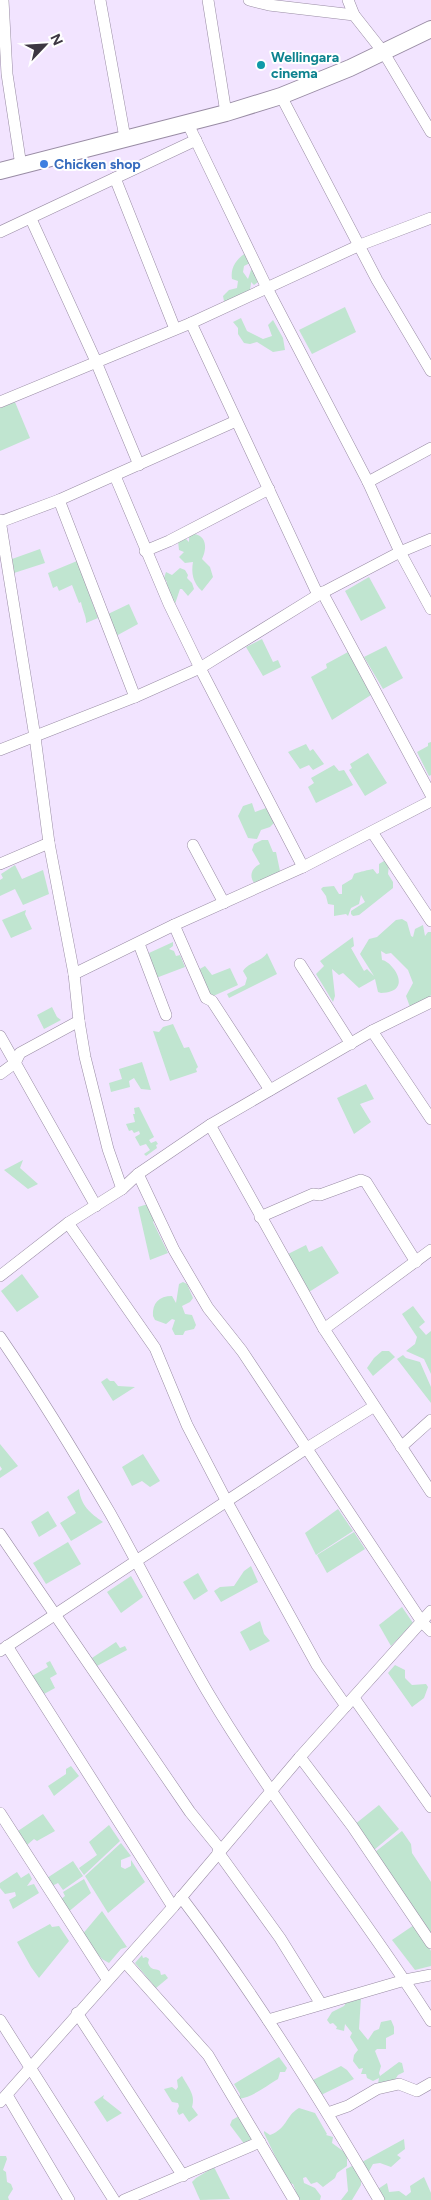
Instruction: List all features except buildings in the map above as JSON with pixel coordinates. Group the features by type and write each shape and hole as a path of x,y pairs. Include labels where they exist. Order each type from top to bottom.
{"street":[{"path":"3,0 3,74 20,166"},
{"path":"100,0 125,138"},
{"path":"208,0 226,113"},
{"path":"249,0 269,5 354,15"},
{"path":"348,0 354,15 384,53 431,132"},
{"path":"0,171 226,113 281,96 384,53 431,29"},
{"path":"281,96 376,280 431,371"},
{"path":"187,122 268,290 368,482 400,552 431,609"},
{"path":"0,232 196,140"},
{"path":"115,178 176,329"},
{"path":"0,402 191,323 268,290 360,246 431,218"},
{"path":"31,219 96,362 139,465"},
{"path":"191,323 268,489 320,594 431,795"},
{"path":"122,1189 108,1149 78,1021 74,974 49,843 35,738 0,524 115,476 236,421"},
{"path":"368,482 431,448"},
{"path":"115,476 145,551 200,668 303,867"},
{"path":"145,551 169,541 268,489"},
{"path":"59,500 135,697"},
{"path":"0,750 35,738 135,697 200,668 320,594 400,552 431,539"},
{"path":"74,974 139,944 174,925 303,867 431,801"},
{"path":"372,832 431,921"},
{"path":"0,864 49,843"},
{"path":"193,845 224,903"},
{"path":"174,925 206,998 212,1001 270,1090"},
{"path":"139,944 166,1015"},
{"path":"300,964 352,1044"},
{"path":"0,1276 68,1223 122,1189 138,1174 210,1125 372,1031 431,1002"},
{"path":"0,1074 15,1063 20,1053 78,1021"},
{"path":"372,1031 431,1119"},
{"path":"0,1036 96,1206"},
{"path":"210,1125 324,1329 373,1407 431,1492"},
{"path":"138,1174 174,1250 208,1308 242,1351 422,1622 431,1631"},
{"path":"260,1217 314,1194 320,1195 360,1180 366,1182 416,1262"},
{"path":"68,1223 156,1348 187,1425 227,1502 317,1665 350,1702 431,1807"},
{"path":"324,1329 431,1250"},
{"path":"0,1336 46,1405 111,1514 135,1562 208,1692 272,1792 405,1980 431,2021"},
{"path":"173,1907 4,1649 307,1448 373,1407"},
{"path":"401,1447 431,1420"},
{"path":"0,1534 190,1812 280,1938 321,2004"},
{"path":"69,2200 4,2098 107,1979 125,1962 173,1907 300,1757 431,1611"},
{"path":"300,1757 358,1834 431,1943"},
{"path":"0,1813 107,1979"},
{"path":"181,1897 226,1956 328,2113 380,2200"},
{"path":"125,1962 208,2055 294,2200"},
{"path":"268,2020 405,1980 431,1975"},
{"path":"77,2013 183,2176"},
{"path":"0,2020 114,2200"},
{"path":"328,2113 348,2106 378,2089 399,2084 417,2091 431,2083"},
{"path":"124,2200 260,2142"}],"green space":[{"path":"248,252 252,262 244,266 243,272 248,279 251,270 255,269 258,282 254,285 251,282 245,300 234,310 230,311 223,296 229,290 237,288 238,281 232,279 233,267"},
{"path":"345,307 356,332 312,354 299,330"},
{"path":"241,318 247,331 263,339 272,336 268,325 273,320 283,338 285,350 273,352 257,342 244,343 238,334 238,328 233,322"},
{"path":"15,402 30,438 0,451 0,408"},
{"path":"195,534 204,541 205,551 202,559 210,567 213,577 202,591 193,578 193,562 185,563 179,557 184,552 179,550 178,541 184,537 189,542 189,536"},
{"path":"40,549 45,563 14,573 12,559"},
{"path":"77,561 98,618 86,623 81,602 79,603 72,585 59,591 57,586 53,588 48,573"},
{"path":"180,568 185,570 188,575 187,578 192,583 194,589 188,596 180,589 175,604 165,586 167,582 164,578 166,572 172,575"},
{"path":"369,577 386,608 361,621 345,591"},
{"path":"129,604 138,624 116,636 108,614"},
{"path":"262,639 273,662 278,660 281,667 263,676 246,647"},
{"path":"386,646 403,678 383,689 364,657"},
{"path":"348,652 371,695 332,720 311,677 327,668 326,664"},
{"path":"431,742 431,775 429,776 417,752 428,746 428,743"},
{"path":"306,744 310,751 313,749 324,764 313,770 309,765 300,769 288,752"},
{"path":"368,753 387,783 365,796 349,770 352,768 350,764"},
{"path":"334,765 339,771 344,770 353,785 316,803 308,787 314,783 311,778"},
{"path":"252,803 255,812 266,808 274,823 270,827 261,830 257,839 248,838 238,816 243,806"},
{"path":"262,840 268,840 273,852 276,852 280,871 279,874 255,884 251,875 260,864 252,850 254,844"},
{"path":"384,861 389,865 388,874 393,882 393,888 359,915 353,916 351,911 365,902 361,895 359,904 351,908 348,916 346,914 334,916 334,905 328,904 326,896 321,889 334,886 339,894 342,894 342,885 352,879 354,874 373,869 377,874 379,873 379,864"},
{"path":"15,865 22,879 43,870 49,894 23,905 15,889 0,896 0,880 3,878 1,874"},
{"path":"26,910 25,914 32,929 11,938 2,920"},
{"path":"402,919 407,922 413,937 415,929 423,925 425,936 428,932 431,932 431,995 426,1003 410,1007 406,996 413,983 408,970 391,953 386,954 381,951 382,960 391,965 398,976 397,988 391,991 378,992 375,979 359,988 343,973 339,975 332,969 335,996 333,1002 316,974 324,966 320,961 353,937 354,946 351,948 364,971 367,969 374,976 360,954 369,939 377,937 396,920"},
{"path":"173,942 173,946 169,949 174,951 176,956 180,955 185,967 156,978 149,953"},
{"path":"267,953 277,974 229,998 227,994 245,985 247,978 243,971"},
{"path":"205,966 212,975 230,968 238,985 211,997 198,970"},
{"path":"52,1007 57,1017 61,1020 44,1029 37,1015"},
{"path":"173,1024 184,1048 189,1047 198,1067 196,1069 197,1072 170,1081 153,1031 159,1032 163,1027"},
{"path":"142,1062 151,1090 141,1089 134,1078 129,1081 130,1087 111,1092 109,1083 122,1079 119,1069"},
{"path":"366,1084 374,1099 360,1104 371,1122 354,1134 337,1098"},
{"path":"139,1107 154,1137 149,1140 151,1143 156,1141 158,1144 156,1145 157,1148 146,1156 144,1154 150,1150 146,1144 140,1146 135,1137 140,1134 139,1131 134,1133 132,1130 129,1131 126,1124 135,1122 134,1108"},
{"path":"23,1160 20,1168 38,1184 28,1189 4,1170"},
{"path":"148,1204 155,1220 153,1222 168,1253 150,1260 138,1207"},
{"path":"306,1245 309,1252 322,1246 339,1273 309,1292 288,1254"},
{"path":"22,1274 39,1297 17,1312 1,1291"},
{"path":"183,1282 187,1284 193,1298 182,1306 185,1314 192,1315 196,1325 194,1329 185,1331 183,1335 175,1335 172,1329 175,1320 172,1319 166,1324 155,1320 153,1311 157,1301 163,1297 172,1296 176,1303 179,1284"},
{"path":"413,1306 425,1322 419,1327 426,1335 431,1331 431,1374 424,1359 406,1351 415,1344 417,1337 402,1314"},
{"path":"382,1351 389,1351 395,1357 373,1376 367,1368"},
{"path":"403,1355 406,1358 420,1362 431,1387 431,1403 397,1359"},
{"path":"107,1378 110,1381 114,1381 118,1386 135,1387 113,1401 101,1382"},
{"path":"0,1444 18,1466 0,1478 0,1471 2,1469 0,1466"},
{"path":"143,1454 160,1481 150,1487 142,1481 132,1486 122,1467"},
{"path":"79,1489 82,1500 87,1508 103,1522 71,1541 60,1523 76,1513 67,1497"},
{"path":"338,1509 353,1531 316,1555 305,1533"},
{"path":"48,1511 57,1526 39,1537 31,1522"},
{"path":"354,1532 365,1549 327,1573 317,1555"},
{"path":"68,1542 81,1564 46,1584 33,1563"},
{"path":"251,1566 258,1582 221,1602 214,1591 220,1587 234,1586 244,1571"},
{"path":"198,1573 208,1591 194,1600 183,1582"},
{"path":"131,1576 143,1597 121,1613 107,1592"},
{"path":"402,1607 413,1623 391,1646 379,1625"},
{"path":"260,1621 264,1634 270,1641 250,1651 240,1632"},
{"path":"116,1642 120,1648 125,1646 127,1650 97,1666 92,1658"},
{"path":"50,1661 57,1674 50,1678 55,1688 44,1694 32,1676 48,1667 46,1663"},
{"path":"395,1665 405,1670 405,1678 412,1685 426,1684 428,1687 424,1698 412,1707 388,1673"},
{"path":"71,1766 79,1776 54,1796 48,1786 66,1774 66,1769"},
{"path":"379,1805 399,1829 374,1850 354,1825"},
{"path":"43,1814 55,1831 37,1841 34,1839 27,1845 18,1831"},
{"path":"109,1825 120,1841 84,1875 79,1868 97,1855 89,1842"},
{"path":"402,1831 411,1844 412,1853 431,1882 431,1935 375,1852"},
{"path":"121,1843 131,1856 121,1860 121,1867 125,1869 131,1866 131,1860 145,1882 108,1913 85,1876"},
{"path":"73,1861 83,1876 63,1890 58,1883 52,1886 47,1878"},
{"path":"17,1872 21,1878 29,1873 32,1879 27,1886 34,1884 39,1893 13,1909 9,1900 16,1896 15,1892 5,1894 0,1888 0,1883"},
{"path":"84,1879 91,1893 67,1913 60,1900 65,1896 63,1892"},
{"path":"102,1911 127,1947 121,1949 109,1963 102,1959 81,1936"},
{"path":"50,1924 52,1927 59,1926 69,1941 39,1978 17,1942"},
{"path":"414,1925 431,1951 431,1966 415,1970 392,1940"},
{"path":"142,1955 143,1958 149,1959 150,1967 160,1971 161,1975 165,1974 168,1978 156,1988 135,1963"},
{"path":"352,1993 361,1998 359,2029 368,2040 374,2031 379,2029 381,2022 391,2020 394,2034 386,2038 386,2049 377,2049 375,2051 381,2066 380,2076 399,2062 402,2063 404,2072 398,2075 392,2084 378,2084 379,2078 373,2081 367,2078 366,2074 361,2074 363,2068 359,2069 353,2061 354,2055 358,2050 350,2037 352,2033 345,2024 344,2031 336,2029 337,2027 333,2023 330,2024 327,2020 332,2012 344,2006"},
{"path":"279,2057 287,2068 285,2072 280,2072 278,2079 259,2091 239,2099 240,2094 234,2084"},
{"path":"341,2066 354,2079 321,2095 310,2077 313,2080"},
{"path":"182,2076 192,2095 192,2107 198,2115 189,2122 183,2113 179,2115 177,2111 178,2103 172,2102 164,2089 172,2087 176,2090 178,2087 177,2080"},
{"path":"104,2095 103,2098 122,2113 107,2122 94,2102"},
{"path":"299,2108 315,2113 326,2135 333,2137 332,2143 347,2154 347,2166 323,2187 317,2182 311,2184 306,2177 303,2178 304,2183 315,2188 321,2196 320,2200 299,2200 293,2184 288,2183 264,2133 264,2131 270,2135 276,2132 294,2111"},
{"path":"239,2116 253,2137 245,2145 230,2125 232,2120"},
{"path":"404,2139 405,2149 397,2155 401,2158 391,2167 380,2163 373,2164 368,2173 362,2162"},
{"path":"0,2156 6,2156 7,2159 3,2170 6,2172 7,2182 11,2184 13,2189 8,2197 9,2200 0,2200"},
{"path":"352,2166 355,2167 361,2185 352,2200 341,2200 348,2191 346,2169"},
{"path":"214,2167 230,2199 200,2200 192,2182"},
{"path":"424,2177 431,2193 431,2200 384,2200 378,2189 387,2183 389,2192 399,2191 406,2196 411,2192 410,2186"}],"place":[{"name":"Wellingara cinema","path":"261,65"},
{"name":"Chicken shop","path":"44,164"}]}
